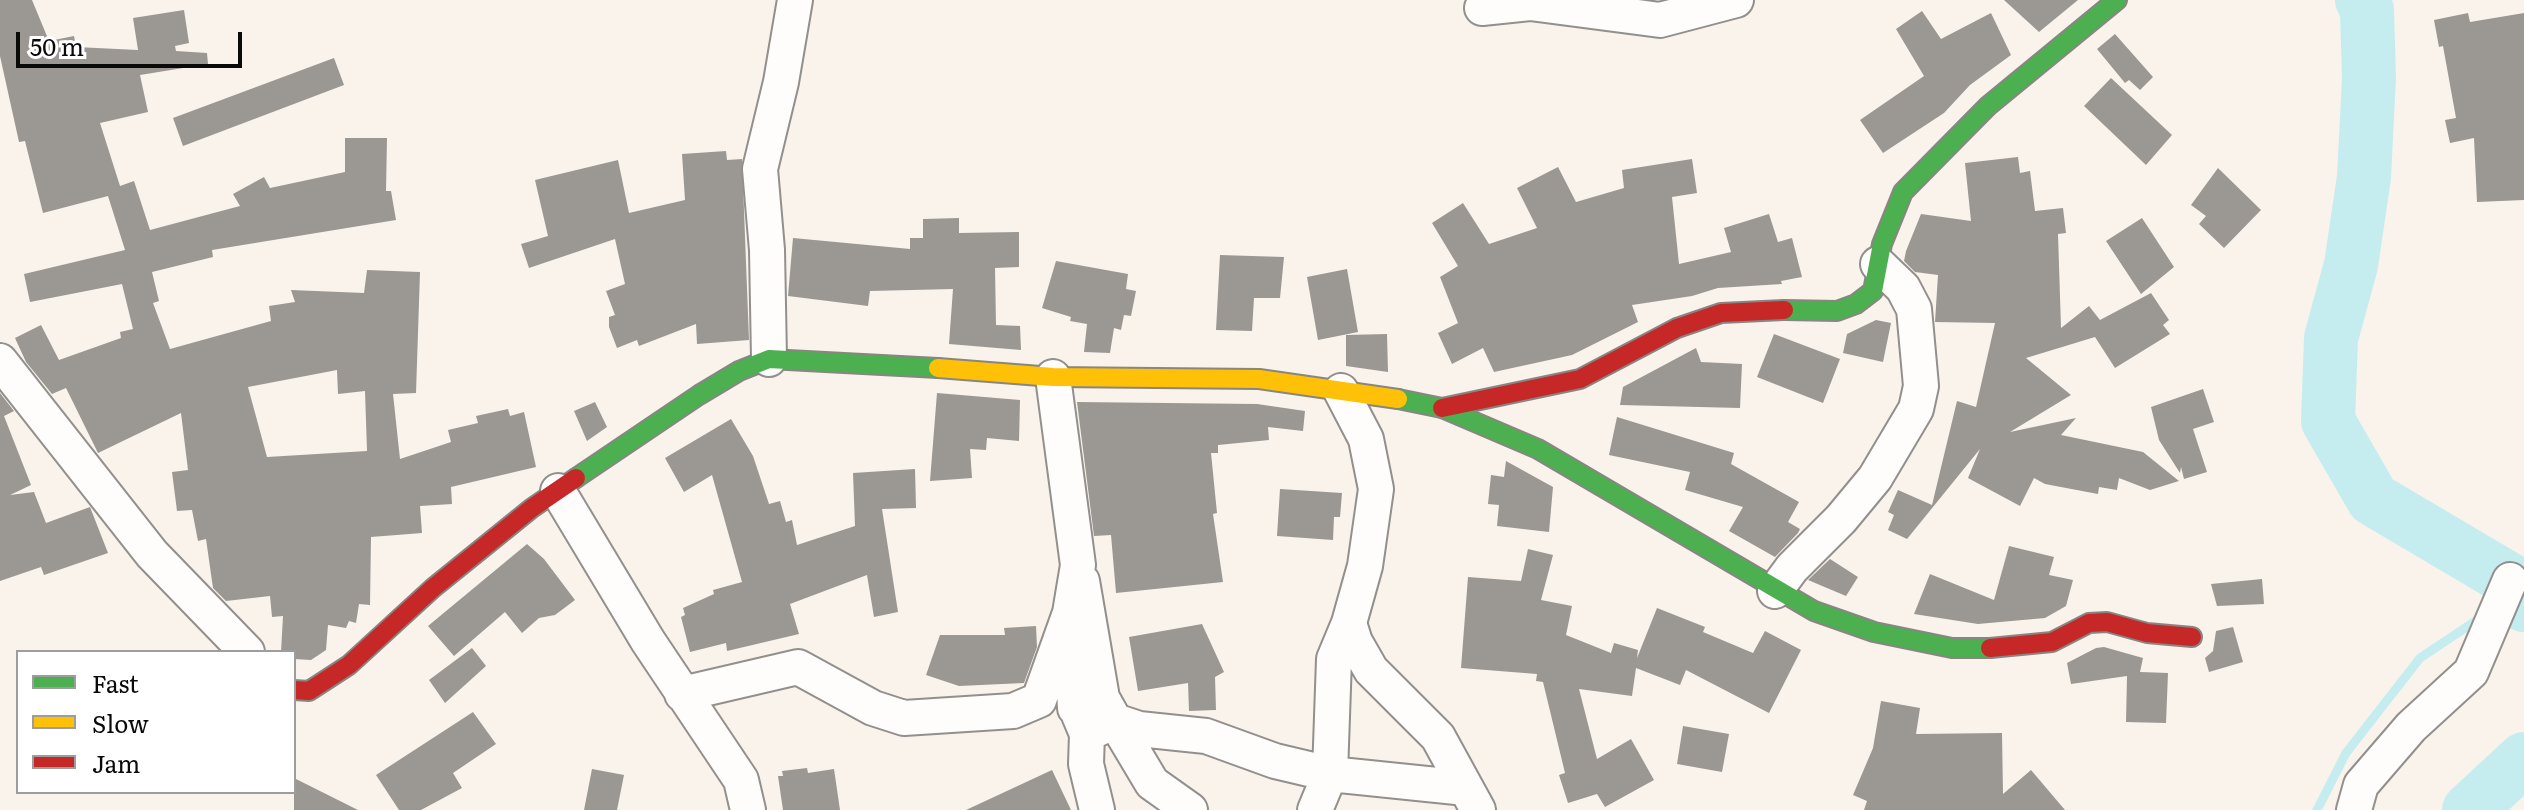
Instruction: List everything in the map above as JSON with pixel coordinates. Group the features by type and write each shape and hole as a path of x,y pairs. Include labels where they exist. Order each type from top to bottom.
{"street":[{"path":"769,359 767,250 760,169 781,82 795,0"},
{"path":"1482,8 1530,3 1660,20 1736,0"},
{"path":"1442,408 1580,379 1677,328 1721,313 1753,309 1837,311 1856,304 1873,291 1882,244 1903,192 1929,162 1988,106 2117,0"},
{"path":"1775,591 1792,568 1841,519 1875,478 1916,409 1921,386 1914,309 1903,288 1878,264"},
{"path":"296,690 309,691 340,672 485,543 558,491 725,379 769,359 825,360 1053,377 1259,379 1442,408 1491,426 1538,449 1775,591 1814,611 1874,632 1952,648 2052,642 2089,623 2107,622 2147,633 2192,637"},
{"path":"0,361 143,543 245,650"},
{"path":"1053,377 1095,716 1086,764 1097,810"},
{"path":"1315,810 1330,774 1334,659 1349,623 1365,566 1376,489 1366,439 1341,391"},
{"path":"558,491 682,694 741,780 748,810"},
{"path":"682,694 798,667 873,708 904,718 1013,711 1039,700 1070,613 1078,565"},
{"path":"2354,810 2361,785 2411,727 2471,672 2510,580"},
{"path":"1070,613 1095,716 1164,793"},
{"path":"1349,623 1364,659 1423,718 1472,799"},
{"path":"1095,716 1139,729 1206,736 1275,761 1330,774 1472,799"}],"building":[{"path":"0,0 32,0 49,41 74,36 76,47 138,50 133,18 184,10 189,43 175,46 176,51 207,53 208,64 140,75 148,112 100,123 120,186 134,181 150,230 240,206 233,194 264,177 270,188 345,172 345,138 387,138 386,191 391,191 396,220 212,250 213,257 152,272 159,301 153,303 170,349 271,321 269,306 295,302 291,290 364,293 367,270 420,272 416,393 393,394 400,459 451,442 448,430 478,423 476,416 508,409 510,416 524,412 536,467 451,487 452,504 420,506 422,533 371,537 370,605 359,604 356,623 349,621 346,628 328,625 326,650 311,660 296,659 296,650 281,650 283,616 272,617 270,596 226,601 213,588 206,539 198,541 192,510 177,511 172,472 188,470 181,413 98,453 66,388 52,394 26,362 15,338 41,325 59,360 121,338 120,332 133,329 122,284 30,302 24,274 125,250 108,196 43,213 25,141 19,142 0,56","holes":["337,370 338,394 365,391 367,451 267,457 248,387"]},
{"path":"2004,0 2078,0 2039,32"},
{"path":"1922,11 1941,39 1991,13 2011,55 1970,85 1944,113 1883,153 1860,120 1924,76 1896,29"},
{"path":"2468,13 2470,22 2524,13 2524,200 2477,202 2474,138 2450,143 2445,120 2456,118 2443,46 2439,47 2434,20"},
{"path":"2115,34 2153,77 2140,90 2129,80 2125,83 2097,49"},
{"path":"334,58 344,85 183,146 173,118"},
{"path":"2111,78 2172,135 2146,165 2084,106"},
{"path":"726,151 727,160 742,159 749,340 697,344 696,324 639,346 637,340 617,348 609,327 609,317 615,315 606,291 625,284 615,239 529,268 521,244 548,236 535,180 618,160 629,213 685,200 682,154"},
{"path":"2018,157 2020,173 2030,171 2035,211 2063,208 2066,233 2058,234 2061,328 2089,306 2100,320 2151,293 2169,320 2163,325 2170,334 2115,368 2095,337 2026,358 2071,395 2010,432 2076,418 2061,435 2143,452 2179,481 2150,490 2119,478 2117,490 2099,487 2098,494 2045,484 2034,478 2020,506 1968,478 1980,449 1907,539 1888,530 1894,515 1888,512 1898,490 1932,505 1957,401 1976,407 1995,323 1935,322 1938,275 1915,272 1904,261 1906,251 1921,214 1971,221 1965,163"},
{"path":"1692,159 1697,193 1672,197 1679,264 1731,252 1724,228 1769,214 1778,242 1792,238 1802,277 1781,281 1782,284 1718,288 1692,296 1632,305 1638,322 1572,355 1494,372 1483,348 1452,364 1438,333 1458,323 1440,277 1458,266 1432,223 1463,203 1489,244 1537,228 1517,188 1558,167 1576,202 1624,188 1622,170"},
{"path":"2218,168 2261,210 2224,248 2199,224 2206,216 2191,205"},
{"path":"959,218 959,233 1019,232 1019,267 995,268 996,325 1020,326 1021,350 949,344 953,289 870,291 868,306 788,296 793,238 910,249 910,238 923,238 923,219"},
{"path":"2142,218 2174,267 2141,294 2106,241"},
{"path":"1220,255 1284,257 1280,298 1254,298 1252,331 1216,330"},
{"path":"1056,261 1128,274 1126,289 1136,291 1131,316 1124,315 1121,330 1114,328 1110,353 1084,352 1087,324 1070,321 1071,317 1042,308"},
{"path":"1347,269 1358,332 1318,340 1307,277"},
{"path":"1876,320 1891,323 1883,362 1843,353 1847,334"},
{"path":"1387,334 1388,372 1346,366 1346,335"},
{"path":"1774,334 1840,359 1823,403 1757,377"},
{"path":"1696,348 1701,362 1742,364 1740,408 1620,405 1623,387"},
{"path":"2203,389 2214,422 2193,429 2207,472 2184,479 2181,467 2180,473 2159,440 2151,407"},
{"path":"0,393 14,411 4,416 31,485 10,495 34,492 46,523 90,507 108,553 44,575 41,567 0,581"},
{"path":"937,393 1020,400 1019,441 987,438 986,450 970,449 972,478 930,481"},
{"path":"595,402 607,427 587,441 574,411"},
{"path":"1077,402 1257,404 1305,411 1303,431 1268,427 1269,440 1218,445 1218,453 1211,453 1217,513 1213,514 1223,582 1116,593 1111,535 1094,536"},
{"path":"1617,417 1734,453 1731,464 1799,502 1788,522 1800,529 1798,533 1775,557 1729,531 1743,507 1685,490 1690,472 1609,455"},
{"path":"731,419 753,456 769,504 780,501 786,522 792,520 797,545 855,526 853,473 915,469 916,508 882,509 898,612 874,617 867,575 790,604 799,634 727,651 726,643 690,652 681,617 685,615 683,608 714,594 713,590 742,582 712,475 684,492 665,458"},
{"path":"1506,461 1553,487 1549,532 1497,526 1499,505 1488,504 1491,475 1504,477"},
{"path":"1280,489 1342,493 1340,517 1334,517 1333,540 1277,536"},
{"path":"527,544 544,559 575,600 555,615 539,618 522,633 505,612 454,656 428,626"},
{"path":"2009,546 2054,557 2049,575 2073,580 2066,606 2045,618 1978,624 1914,614 1930,574 1994,600"},
{"path":"1528,549 1553,555 1541,600 1572,606 1566,635 1611,653 1614,643 1638,650 1637,658 1657,608 1705,627 1703,632 1753,653 1765,631 1801,650 1769,713 1686,670 1680,685 1636,668 1632,696 1579,689 1597,759 1631,739 1654,780 1605,807 1597,794 1568,803 1559,775 1565,773 1543,682 1536,681 1537,674 1461,668 1468,577 1521,581"},
{"path":"1830,559 1858,577 1846,596 1808,580"},
{"path":"2262,579 2264,604 2217,606 2211,584"},
{"path":"1202,624 1224,672 1215,677 1216,710 1189,711 1188,683 1138,691 1129,637"},
{"path":"1036,626 1037,647 1024,683 959,686 926,675 940,635 1005,635 1004,628"},
{"path":"2233,627 2243,662 2209,672 2205,658 2213,651 2216,631"},
{"path":"2104,647 2143,658 2140,672 2168,673 2166,723 2126,722 2127,676 2071,684 2067,663"},
{"path":"472,648 486,666 445,703 429,680"},
{"path":"1881,701 1920,708 1916,734 2002,733 2003,794 2031,770 2065,810 1864,810 1867,801 1853,795 1873,748"},
{"path":"473,712 496,744 453,773 462,788 421,810 399,810 376,775"},
{"path":"1683,726 1729,734 1722,772 1677,764"},
{"path":"807,768 808,773 834,769 840,810 783,810 778,776 783,776 782,771"},
{"path":"592,769 624,775 617,810 584,810"},
{"path":"1052,770 1071,810 966,810"},
{"path":"296,779 358,810 294,810"}],"waterway":[{"path":"2362,0 2367,10 2369,78 2364,177 2351,265 2331,338 2328,421 2373,499 2510,580 2524,605"},
{"path":"2317,810 2346,753 2420,658 2483,616"},
{"path":"2469,810 2524,759"}],"traffic: fast":[{"path":"1784,310 1837,311 1856,304 1873,291 1882,244 1903,192 1988,106 2117,0"},
{"path":"576,478 699,395 739,371 769,359 938,368"},
{"path":"1398,399 1442,408 1538,449 1814,611 1874,632 1952,648 1990,648"}],"traffic: slow":[{"path":"938,368 1053,377 1259,379 1398,399"}],"traffic: jam":[{"path":"1442,408 1580,379 1677,328 1721,313 1784,310"},
{"path":"296,690 309,691 349,665 433,588 532,508 576,478"},
{"path":"1990,648 2052,642 2089,623 2107,622 2147,633 2192,637"}]}
